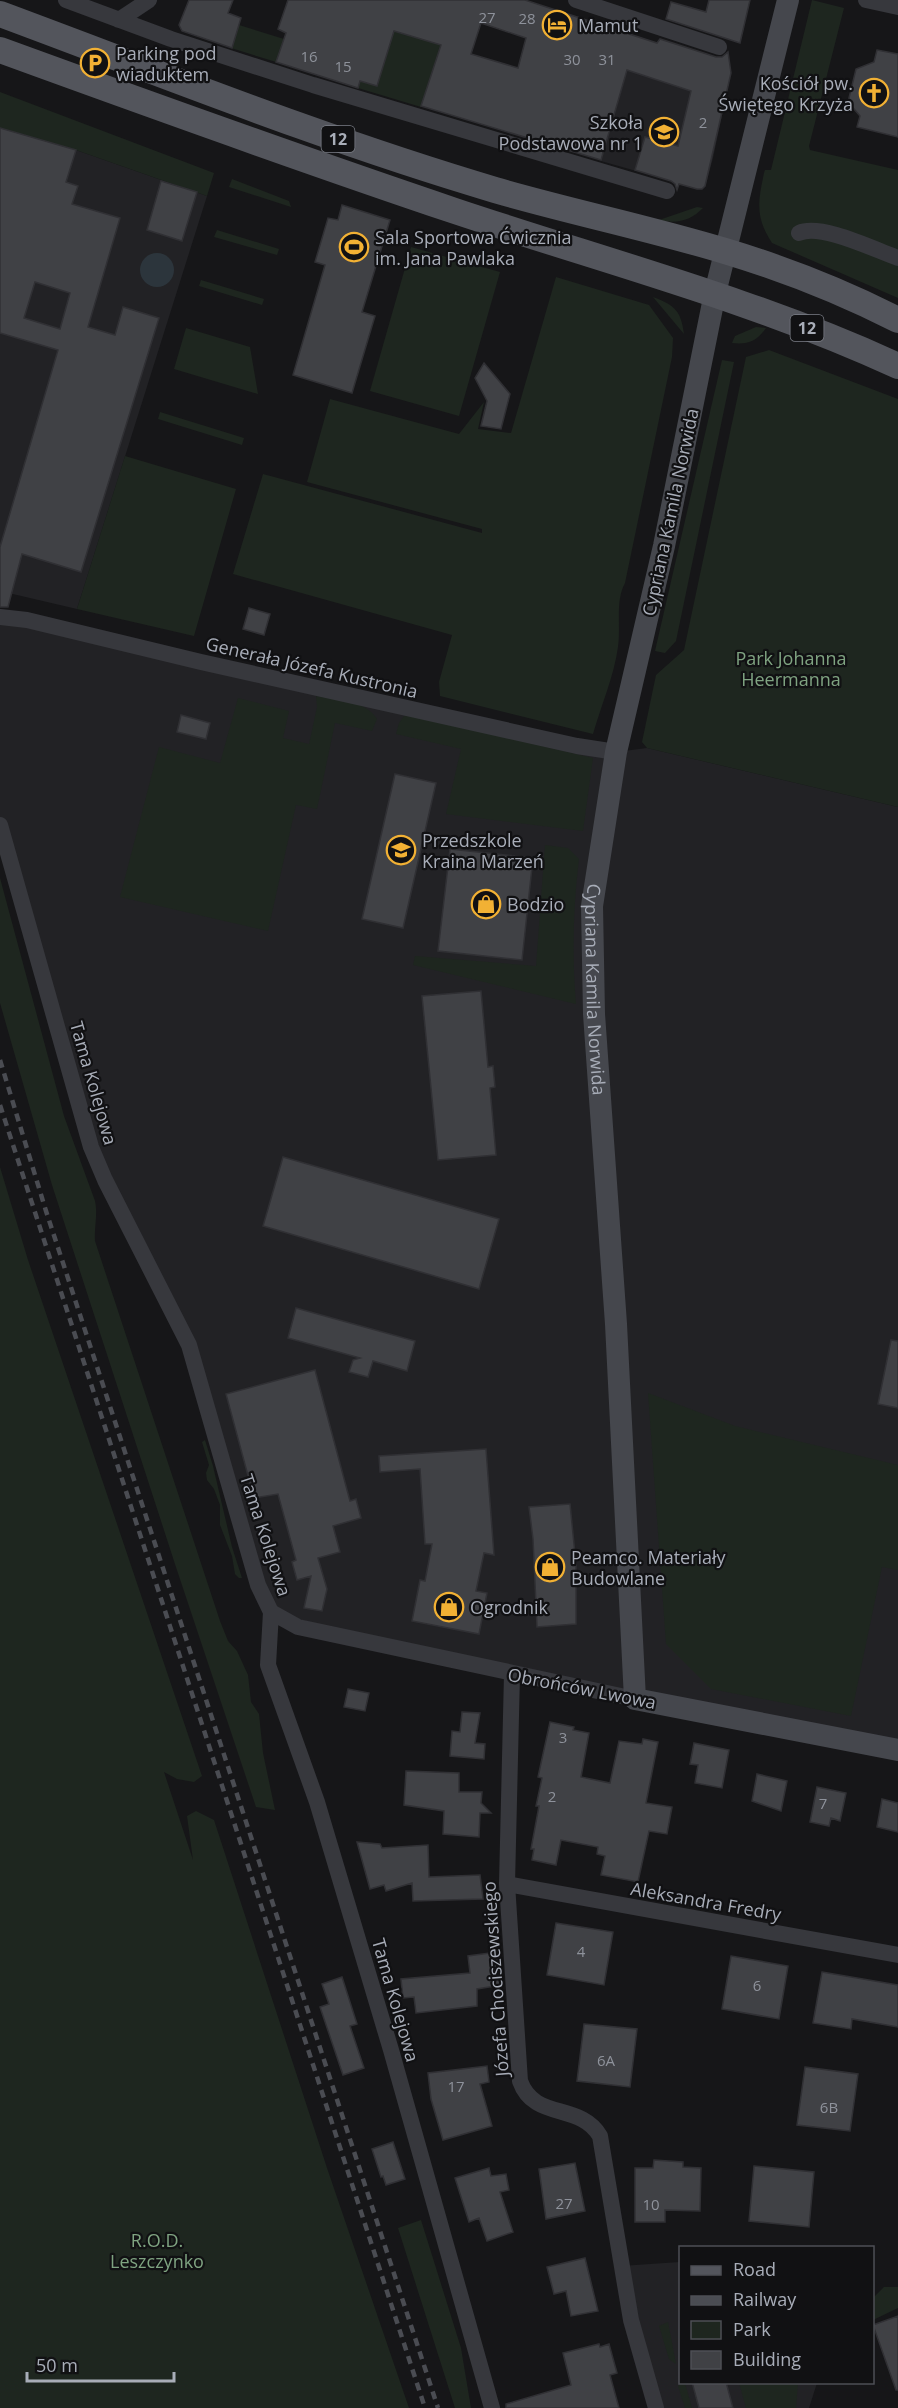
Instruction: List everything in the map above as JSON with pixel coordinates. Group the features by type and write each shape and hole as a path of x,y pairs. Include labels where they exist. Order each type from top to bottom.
{"main road":[{"name":"12","path":"0,14 182,84 368,149 496,190 725,251 796,275 860,301 898,320"},
{"name":"12","path":"0,50 172,112 521,232 715,293 783,318 898,366"}],"street":[{"path":"66,0 313,85 667,191"},
{"path":"119,20 148,0"},
{"path":"576,0 601,4 719,47"},
{"name":"Cypriana Kamila Norwida","path":"635,1699 616,1336 594,1014 592,906 616,752 664,546 715,293 788,0"},
{"path":"866,0 898,7"},
{"path":"799,233 805,230 824,231 898,258"},
{"name":"Generała Józefa Kustronia","path":"0,617 27,620 201,662 577,746 616,752"},
{"name":"Tama Kolejowa","path":"0,825 91,1147 105,1180 189,1345 258,1585 271,1612 268,1665 317,1802 391,2050 492,2408"},
{"name":"Obrońców Lwowa","path":"271,1612 298,1628 512,1674 898,1750"},
{"name":"Józefa Chociszewskiego","path":"512,1674 507,1884 520,2081 529,2098 538,2105 585,2119 594,2126 600,2136 631,2320 656,2408"},
{"name":"Aleksandra Fredry","path":"507,1884 898,1955"}],"shaded area":[{"name":"Szkoła Podstawowa nr 1","path":"637,36 730,67 731,73 713,158 706,184 700,189 601,161"},
{"path":"0,128 76,150 207,196 77,609 0,591"},
{"path":"157,253 169,258 174,270 169,282 157,287 145,282 140,270 145,258"},
{"path":"0,617 616,752 647,748 898,807 898,1750 512,1674 271,1612 189,1345 105,1180 0,825"},
{"path":"679,2262 679,2384 817,2384 809,2408 656,2408 621,2266"}],"green space":[{"path":"812,0 844,8 809,146 810,150 898,170 898,298 772,243 760,217 759,201 764,173 765,170 771,170"},
{"path":"239,25 284,39 276,62 231,48"},
{"path":"394,31 441,45 421,107 358,88 360,81 377,86"},
{"path":"0,92 214,173 207,196 76,150 0,128"},
{"path":"232,179 289,201 291,207 229,187"},
{"path":"697,207 703,208 683,220 672,222 659,220"},
{"path":"217,230 279,249 277,255 214,237"},
{"path":"411,247 500,272 459,416 370,391"},
{"path":"556,277 649,305 673,338 672,357 620,598 616,658 593,734 440,696 439,682 452,635 233,574 263,474 482,533 482,529 307,482 330,399 459,434 484,402 478,429 511,433"},
{"path":"201,280 264,299 262,305 199,286"},
{"path":"653,297 676,310 684,334"},
{"path":"756,327 766,328 752,341 732,343 735,336"},
{"path":"186,328 250,347 258,394 174,369"},
{"name":"Park Johanna Heermanna","path":"769,350 898,399 898,807 647,748 642,742 656,675 684,650 746,357"},
{"path":"722,360 734,362 676,641 665,653 655,651"},
{"path":"160,412 244,438 242,445 158,419"},
{"path":"125,456 236,489 194,636 77,609"},
{"path":"316,696 358,704 366,708 377,719 372,731 335,723 317,809 296,805 268,931 120,897 159,747 220,763 238,698 289,711 283,738 309,744 317,707"},
{"path":"404,716 419,717 593,758 583,831 446,814 461,749 396,734"},
{"path":"545,845 568,848 579,859 574,932 576,1004 413,965 415,956 536,966"},
{"path":"0,878 64,1116 95,1201 95,1241 220,1621 228,1641 237,1651 248,1675 251,1702 259,1714 263,1753 275,1810 256,1807 52,1185 0,1003"},
{"name":"R.O.D. Leszczynko","path":"0,1167 28,1260 202,1776 194,1782 177,1779 164,1772 193,1860 187,1816 196,1811 214,1820 327,2168 409,2408 0,2408"},
{"path":"648,1393 735,1426 898,1465 898,1570 882,1567 851,1716 711,1689 666,1644"},
{"path":"205,1440 242,1578 235,1574 232,1556 220,1525 220,1505 214,1489 207,1480 206,1473 209,1465 202,1442"},
{"path":"421,2220 461,2348 471,2408 455,2408 398,2228"},
{"path":"884,2287 898,2287 898,2308 874,2320 874,2297"},
{"path":"668,2322 676,2364 669,2359 659,2326"},
{"path":"685,2384 692,2408 685,2408 678,2386"},
{"path":"739,2384 798,2384 796,2408 746,2408"}],"building":[{"path":"189,0 233,0 228,13 241,18 232,48 182,31 179,25"},
{"path":"288,0 525,0 657,43 660,39 716,57 722,57 728,52 731,73 705,186 697,189 679,184 677,190 671,181 635,170 645,137 678,146 691,91 627,70 601,160 421,106 441,45 394,31 377,86 360,81 358,88 276,62 286,33 278,29","holes":["481,23 526,38 518,68 471,54"]},
{"path":"709,0 750,0 740,43 666,19 671,2 706,12"},
{"name":"Kościół pw. Świętego Krzyża","path":"877,50 898,54 898,137 857,127 860,116 848,102 856,69 874,62"},
{"path":"0,128 76,150 66,182 78,186 72,204 120,218 88,327 115,335 123,307 159,318 81,572 22,554 8,607 0,607 0,547 58,350 0,333","holes":["35,282 70,293 60,329 24,318"]},
{"path":"161,181 197,192 182,241 147,230"},
{"path":"342,205 390,220 362,312 375,316 352,393 293,375 325,265 315,262 328,218 338,220"},
{"path":"484,363 510,394 501,429 481,426 487,401 475,378"},
{"path":"249,608 270,614 264,635 243,629"},
{"path":"181,715 210,723 206,739 177,732"},
{"path":"395,774 436,783 403,928 362,919"},
{"name":"Bodzio","path":"450,849 533,858 522,960 438,951"},
{"path":"481,991 488,1067 493,1066 495,1087 490,1088 496,1155 438,1160 422,996"},
{"path":"283,1157 499,1219 479,1289 263,1226"},
{"path":"296,1308 415,1341 407,1371 373,1361 368,1377 349,1372 353,1360 360,1358 288,1338"},
{"path":"891,1340 898,1341 898,1408 878,1404"},
{"path":"315,1370 350,1501 356,1499 361,1518 333,1526 340,1552 318,1558 327,1589 322,1611 304,1608 311,1576 297,1580 292,1562 296,1560 278,1494 254,1498 226,1394"},
{"path":"486,1449 494,1555 484,1553 476,1591 487,1593 479,1634 412,1621 420,1580 425,1581 432,1544 425,1544 420,1469 380,1472 379,1456"},
{"path":"570,1504 576,1564 576,1624 537,1627 533,1539 529,1507"},
{"path":"348,1689 369,1693 365,1711 344,1707"},
{"path":"462,1712 480,1713 475,1743 485,1744 484,1759 450,1756 452,1731 460,1732"},
{"path":"550,1722 589,1733 581,1777 610,1783 619,1741 642,1744 643,1739 658,1742 646,1803 672,1807 667,1834 649,1831 638,1882 601,1875 605,1856 597,1854 598,1847 561,1840 556,1865 532,1860 534,1849 531,1849 539,1806 536,1806 542,1778 538,1777"},
{"path":"694,1743 729,1750 722,1788 695,1783 698,1765 690,1764"},
{"path":"406,1771 459,1773 459,1792 482,1792 481,1803 491,1813 480,1813 479,1837 443,1834 444,1811 404,1805"},
{"path":"757,1774 787,1781 781,1811 752,1801"},
{"path":"817,1787 846,1793 840,1821 831,1818 829,1826 810,1822"},
{"path":"882,1799 898,1803 898,1832 877,1827"},
{"path":"357,1842 380,1844 382,1848 428,1845 429,1877 480,1875 483,1899 413,1901 412,1883 386,1891 384,1885 370,1889"},
{"path":"556,1923 613,1932 604,1985 547,1975"},
{"path":"497,1952 502,1985 477,1989 477,2006 416,2013 414,1997 403,1998 401,1979 470,1973 468,1956"},
{"path":"731,1956 788,1966 779,2019 722,2009"},
{"path":"822,1972 898,1985 898,2027 852,2019 851,2029 813,2023"},
{"path":"342,1977 357,2024 350,2026 364,2068 343,2075 320,2007 329,2004 322,1984"},
{"path":"584,2024 637,2029 630,2087 577,2081"},
{"path":"487,2066 489,2082 480,2084 492,2126 443,2140 431,2099 428,2073"},
{"path":"805,2067 858,2074 850,2131 797,2125"},
{"path":"393,2142 405,2179 386,2185 372,2149"},
{"path":"654,2160 683,2162 683,2167 701,2168 700,2211 665,2210 665,2222 635,2222 635,2168 653,2168"},
{"path":"575,2163 585,2211 546,2219 539,2169"},
{"path":"754,2166 814,2172 809,2227 749,2221"},
{"path":"489,2168 491,2176 506,2174 509,2190 500,2192 513,2232 487,2241 479,2218 469,2222 455,2178"},
{"path":"585,2258 598,2311 571,2316 566,2291 554,2294 547,2267"},
{"path":"898,2316 898,2390 896,2390 874,2325"},
{"path":"599,2344 600,2347 609,2344 617,2373 610,2375 619,2408 506,2408 506,2404 571,2385 563,2353"},
{"path":"693,2384 727,2384 733,2408 699,2408"}],"railway":[{"path":"0,1060 46,1211 438,2408"},
{"path":"0,1105 425,2408"}],"place":[{"name":"Mamut","path":"557,25"},
{"name":"Parking pod wiaduktem","path":"95,63"},
{"name":"Kościół pw. Świętego Krzyża","path":"874,93"},
{"name":"Szkoła Podstawowa nr 1","path":"664,132"},
{"name":"Sala Sportowa Ćwicznia im. Jana Pawlaka","path":"354,247"},
{"name":"Przedszkole Kraina Marzeń","path":"401,850"},
{"name":"Bodzio","path":"486,904"},
{"name":"Peamco. Materiały Budowlane","path":"550,1567"},
{"name":"Ogrodnik","path":"449,1607"}]}
